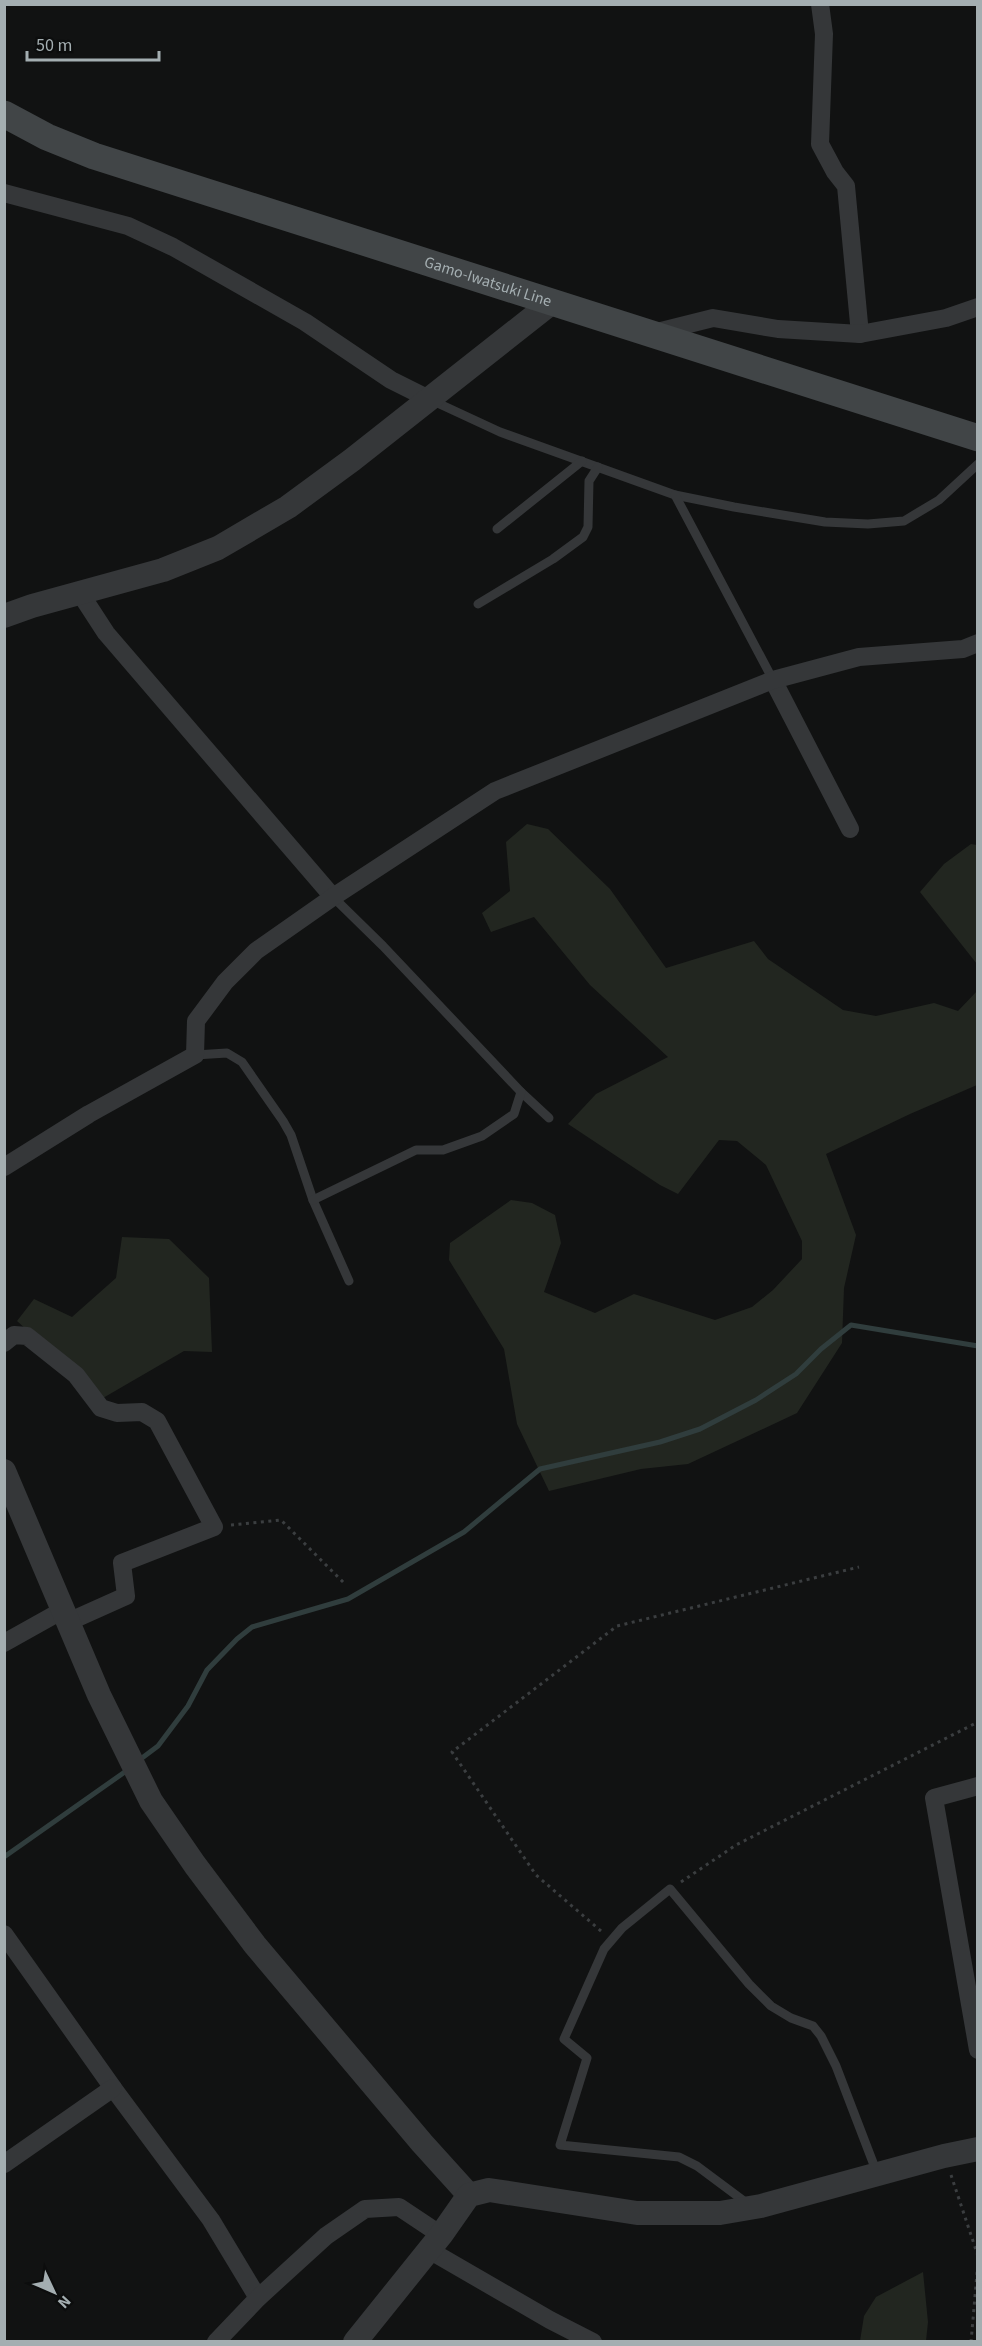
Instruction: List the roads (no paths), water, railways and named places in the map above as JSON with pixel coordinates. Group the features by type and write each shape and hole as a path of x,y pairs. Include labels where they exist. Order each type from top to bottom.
{"main road":[{"name":"Gamo-Iwatsuki Line","path":"4,114 47,137 94,156 978,438"}],"street":[{"path":"820,4 824,34 820,144 835,172 846,186 860,334"},
{"path":"4,193 128,226 173,247 305,322 391,380 429,399"},
{"path":"4,616 32,606 163,570 218,548 288,507 352,460 551,303"},
{"path":"651,334 713,318 778,330 860,334 946,318 978,307"},
{"path":"80,593 106,633 333,897"},
{"path":"4,1167 89,1114 195,1055 196,1021 240,965 256,951 333,897 495,791 773,681 860,657 963,649 978,643"},
{"path":"773,681 850,829"},
{"path":"4,1343 14,1335 27,1336 76,1375 101,1408 117,1413 142,1412 157,1421 214,1527 122,1563 126,1596 65,1616 4,1643"},
{"path":"4,1471 99,1695 151,1801 255,1945 422,2143 469,2195"},
{"path":"978,1786 934,1798 978,2050"},
{"path":"4,1934 113,2088 211,2220 258,2298"},
{"path":"4,2164 113,2088"},
{"path":"355,2342 435,2242 469,2195 489,2190 637,2213 720,2212 753,2207 944,2156 978,2150"},
{"path":"216,2342 258,2298 326,2236 365,2209 399,2207 435,2242 550,2320 593,2342"}],"lane":[{"path":"429,399 500,432 675,495 825,522 868,524 904,520 939,500 978,464"},
{"path":"497,529 582,461"},
{"path":"478,604 553,559 583,537 588,527 589,481 598,467"},
{"path":"675,495 773,681"},
{"path":"333,897 383,945 521,1092 549,1118"},
{"path":"195,1055 227,1053 242,1062 291,1135 313,1200 349,1281"},
{"path":"313,1200 416,1150 443,1150 482,1136 514,1114 521,1092"},
{"path":"753,2207 697,2166 679,2157 560,2145 587,2058 564,2039 604,1948 622,1928 670,1889 749,1984 771,2006 791,2018 813,2026 821,2036 836,2066 877,2174"}],"waterway":[{"path":"138,1761 158,1746 188,1706 207,1670 252,1627 348,1599 464,1532 540,1469 660,1442 700,1429 756,1400 796,1374 821,1349 851,1325 978,1346"},
{"path":"4,1857 129,1769"}]}
